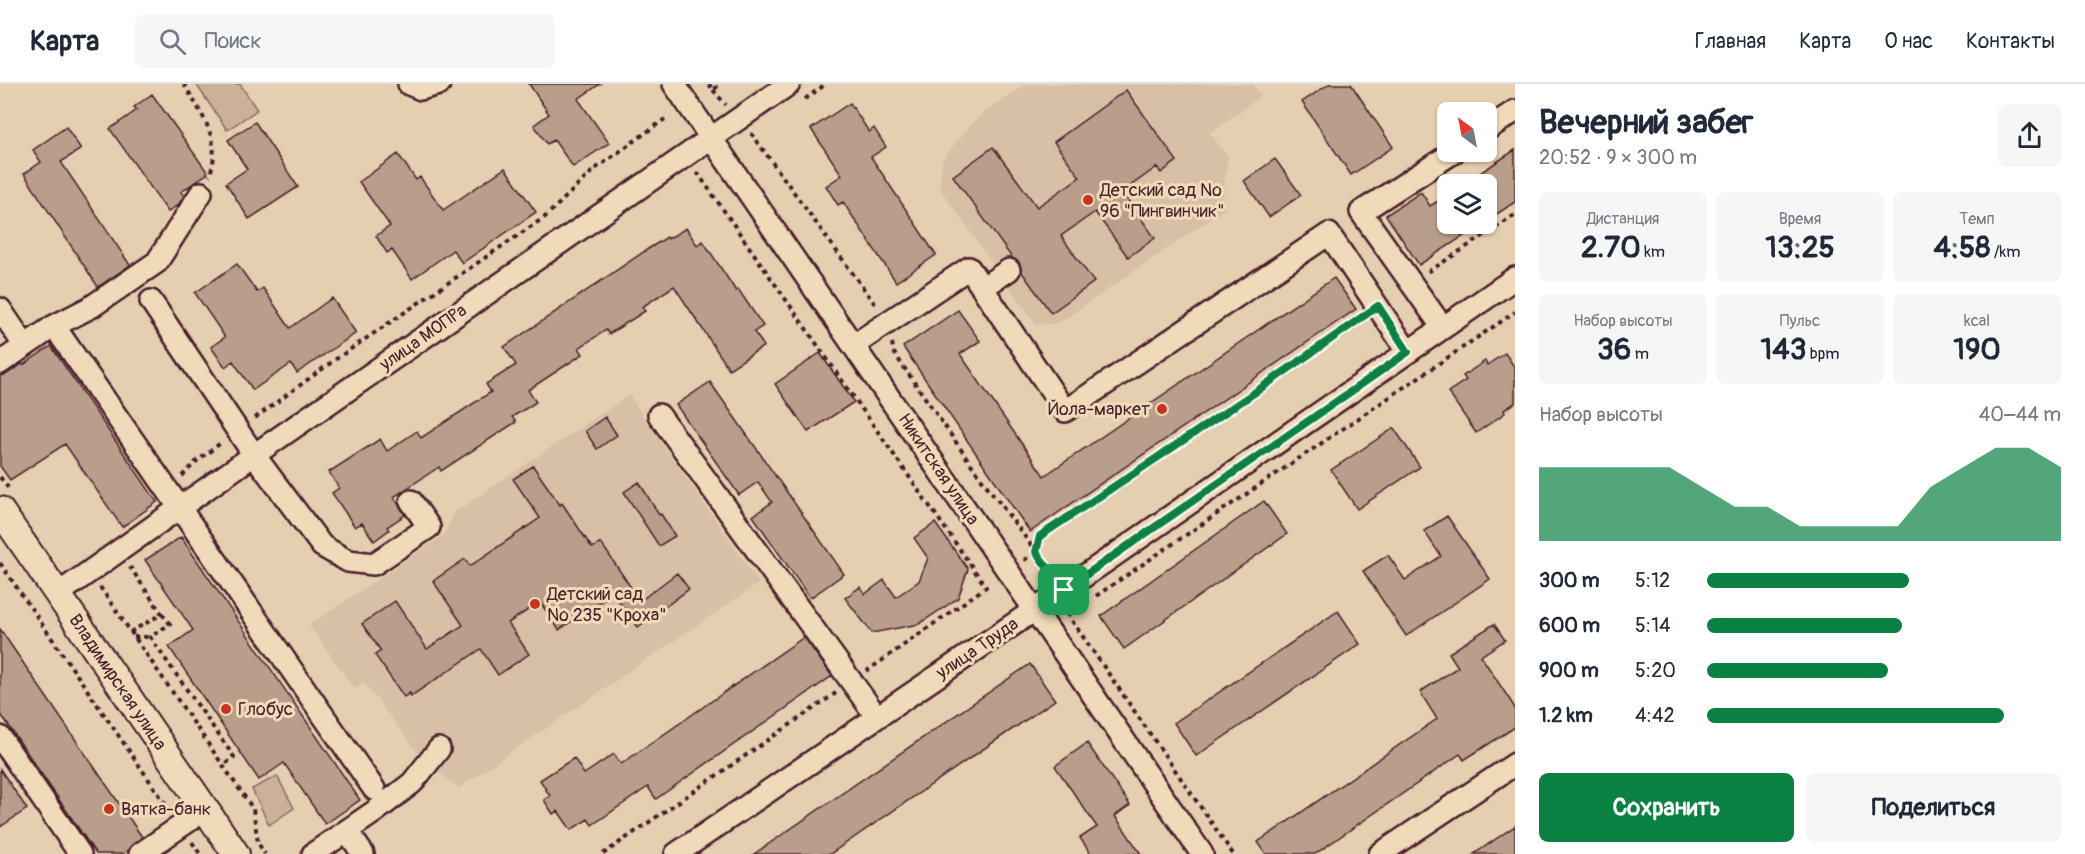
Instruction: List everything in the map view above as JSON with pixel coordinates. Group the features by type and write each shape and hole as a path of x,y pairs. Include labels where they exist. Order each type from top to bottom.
{"main road":[{"name":"Владимирская улица","path":"7,503 58,594 236,854"}],"street":[{"path":"409,84 421,89 439,84"},
{"name":"Никитская улица","path":"674,84 1202,854"},
{"name":"улица МОПРа","path":"58,594 89,572 173,499 254,455 789,84"},
{"path":"1497,123 1515,111"},
{"path":"1438,162 1361,212 1443,328"},
{"path":"0,363 54,326 91,307 158,262 201,193"},
{"path":"854,345 969,268 1065,411 1329,234 1408,352"},
{"path":"982,288 1009,270"},
{"name":"улица Труда","path":"676,854 1064,590 1515,278"},
{"path":"151,301 237,431 322,546 348,561 374,564 429,528 411,501"},
{"path":"0,309 25,346"},
{"path":"54,326 374,789"},
{"path":"659,415 877,717"},
{"path":"0,736 80,854"},
{"path":"313,854 412,783 439,749"},
{"path":"1380,854 1515,764"},
{"path":"140,854 206,809"},
{"path":"347,831 363,854"}],"path":[{"path":"184,84 204,118 214,143 213,168 201,193"},
{"path":"709,84 761,145 888,322 894,353 978,474 1078,609 1068,615 1233,854"},
{"path":"713,90 721,84"},
{"path":"173,499 197,460 345,353 545,217 595,169 665,119"},
{"path":"603,854 986,587 698,172 688,178"},
{"path":"1411,283 1515,215"},
{"path":"1036,552 1040,536 1254,393 1378,306"},
{"path":"1087,602 1515,312"},
{"path":"0,477 7,503"},
{"path":"125,559 170,624 150,637 134,637"},
{"path":"0,564 200,854"},
{"path":"89,572 253,809 258,843 265,854"},
{"path":"130,632 162,614"},
{"path":"150,637 234,757 223,766"}],"shaded area":[{"path":"196,84 240,84 257,110 227,130"},
{"path":"1026,84 1253,84 1261,96 1210,133 1228,157 1222,203 1226,208 1059,323 1036,325 940,189 942,160 964,132 982,113"},
{"name":"Детский сад № 235 \"Кроха\"","path":"629,395 759,583 459,788 427,764 364,683 354,688 309,625 444,535 455,512"},
{"path":"277,776 294,808 269,825 252,789"}],"building":[{"path":"529,84 600,84 578,99 609,143 573,167 554,140 547,144 534,125 549,114"},
{"path":"1329,84 1351,84 1393,147 1351,175 1302,102"},
{"name":"Детский сад № 96 \"Пингвинчик\"","path":"1126,90 1177,161 1161,173 1157,167 1122,192 1155,238 1128,257 1095,212 1061,236 1094,282 1051,313 1021,271 1019,262 1012,258 953,176 993,147 1037,207 1080,177 1054,142"},
{"path":"152,94 208,173 181,192 184,196 179,204 168,212 110,129 137,110 134,107"},
{"path":"850,103 869,132 874,128 886,147 871,157 936,255 896,282 843,202 838,205 826,186 842,175 811,129"},
{"path":"255,122 298,187 249,219 226,183 247,169 228,140"},
{"path":"66,127 81,149 61,162 130,265 98,287 24,174 41,162 33,150"},
{"path":"1515,150 1515,202 1497,214 1497,174 1478,174"},
{"path":"398,154 416,180 420,177 443,210 505,168 536,212 462,263 453,250 412,279 392,250 387,253 376,236 390,226 359,182"},
{"path":"1275,159 1301,195 1269,217 1244,181"},
{"path":"1421,192 1430,206 1437,202 1437,234 1467,234 1419,265 1386,215"},
{"path":"686,228 697,245 703,241 736,291 738,289 763,326 754,332 764,346 729,369 674,286 642,307 645,311 609,334 606,330 579,348 583,354 528,390 536,402 512,417 516,422 441,471 439,467 394,497 405,515 387,527 389,530 374,541 362,523 355,527 332,493 339,488 329,472 380,439 387,451 417,431 421,438 491,392 486,384 516,365 504,347 648,249"},
{"path":"237,264 257,292 263,288 290,328 332,298 356,333 297,373 291,364 253,390 233,361 225,367 211,347 225,337 195,293"},
{"path":"1334,278 1356,309 1030,532 903,347 958,310 980,341 960,354 1044,476"},
{"path":"51,346 157,502 122,527 65,444 10,480 0,466 0,376 23,365"},
{"path":"820,353 854,402 808,432 775,384"},
{"path":"1505,353 1515,368 1515,403 1504,410 1505,413 1476,433 1448,392 1466,380 1463,376 1485,361 1487,365"},
{"path":"710,382 844,574 810,598 753,516 772,502 758,482 739,495 676,405"},
{"path":"605,417 617,435 597,449 585,431"},
{"path":"1394,428 1420,467 1357,509 1331,470"},
{"path":"533,466 560,505 562,503 592,548 601,543 640,601 677,573 689,589 638,627 613,593 559,630 540,602 508,623 529,654 498,675 481,649 411,696 410,693 404,697 375,655 381,651 362,624 395,601 427,649 463,625 433,581 465,559 470,566 540,518 513,479"},
{"path":"639,482 675,536 659,546 624,492"},
{"path":"1264,501 1287,534 1124,649 1101,616"},
{"path":"1447,516 1490,579 1406,636 1363,571 1388,555 1405,580 1441,556 1424,531"},
{"path":"935,523 968,569 958,598 919,624 872,633 845,598 860,587 865,594 884,580 896,597 919,581 928,558 914,538"},
{"path":"181,537 360,800 325,824 284,763 259,780 169,647 193,630 145,560"},
{"path":"1338,611 1360,644 1196,756 1174,723"},
{"path":"1494,624 1505,640 1481,656 1515,708 1515,727 1464,760 1460,754 1315,854 1266,854 1258,842 1437,719 1420,692 1458,667 1449,653"},
{"path":"0,629 142,837 123,854 96,854 0,713"},
{"path":"804,637 832,676 656,799 648,787 592,825 588,819 571,830 558,811 553,814 544,800 550,796 540,780 574,758 584,774 614,754 621,764"},
{"path":"1030,664 1055,700 830,854 754,854"},
{"path":"1087,743 1130,805 1115,816 1141,854 1091,854 1080,838 1097,827 1055,766"},
{"path":"0,769 27,809 0,827"},
{"path":"1515,826 1515,854 1474,854"}],"place":[{"name":"Детский сад № 96 \"Пингвинчик\"","path":"1088,200"},
{"name":"Йола-маркет","path":"1162,409"},
{"name":"Детский сад № 235 \"Кроха\"","path":"535,604"},
{"name":"Глобус","path":"226,709"},
{"name":"Вятка-банк","path":"109,809"}],"route":[{"path":"1378,306 1408,352 1064,590 1036,552 1040,536 1254,393 1378,306"}]}
